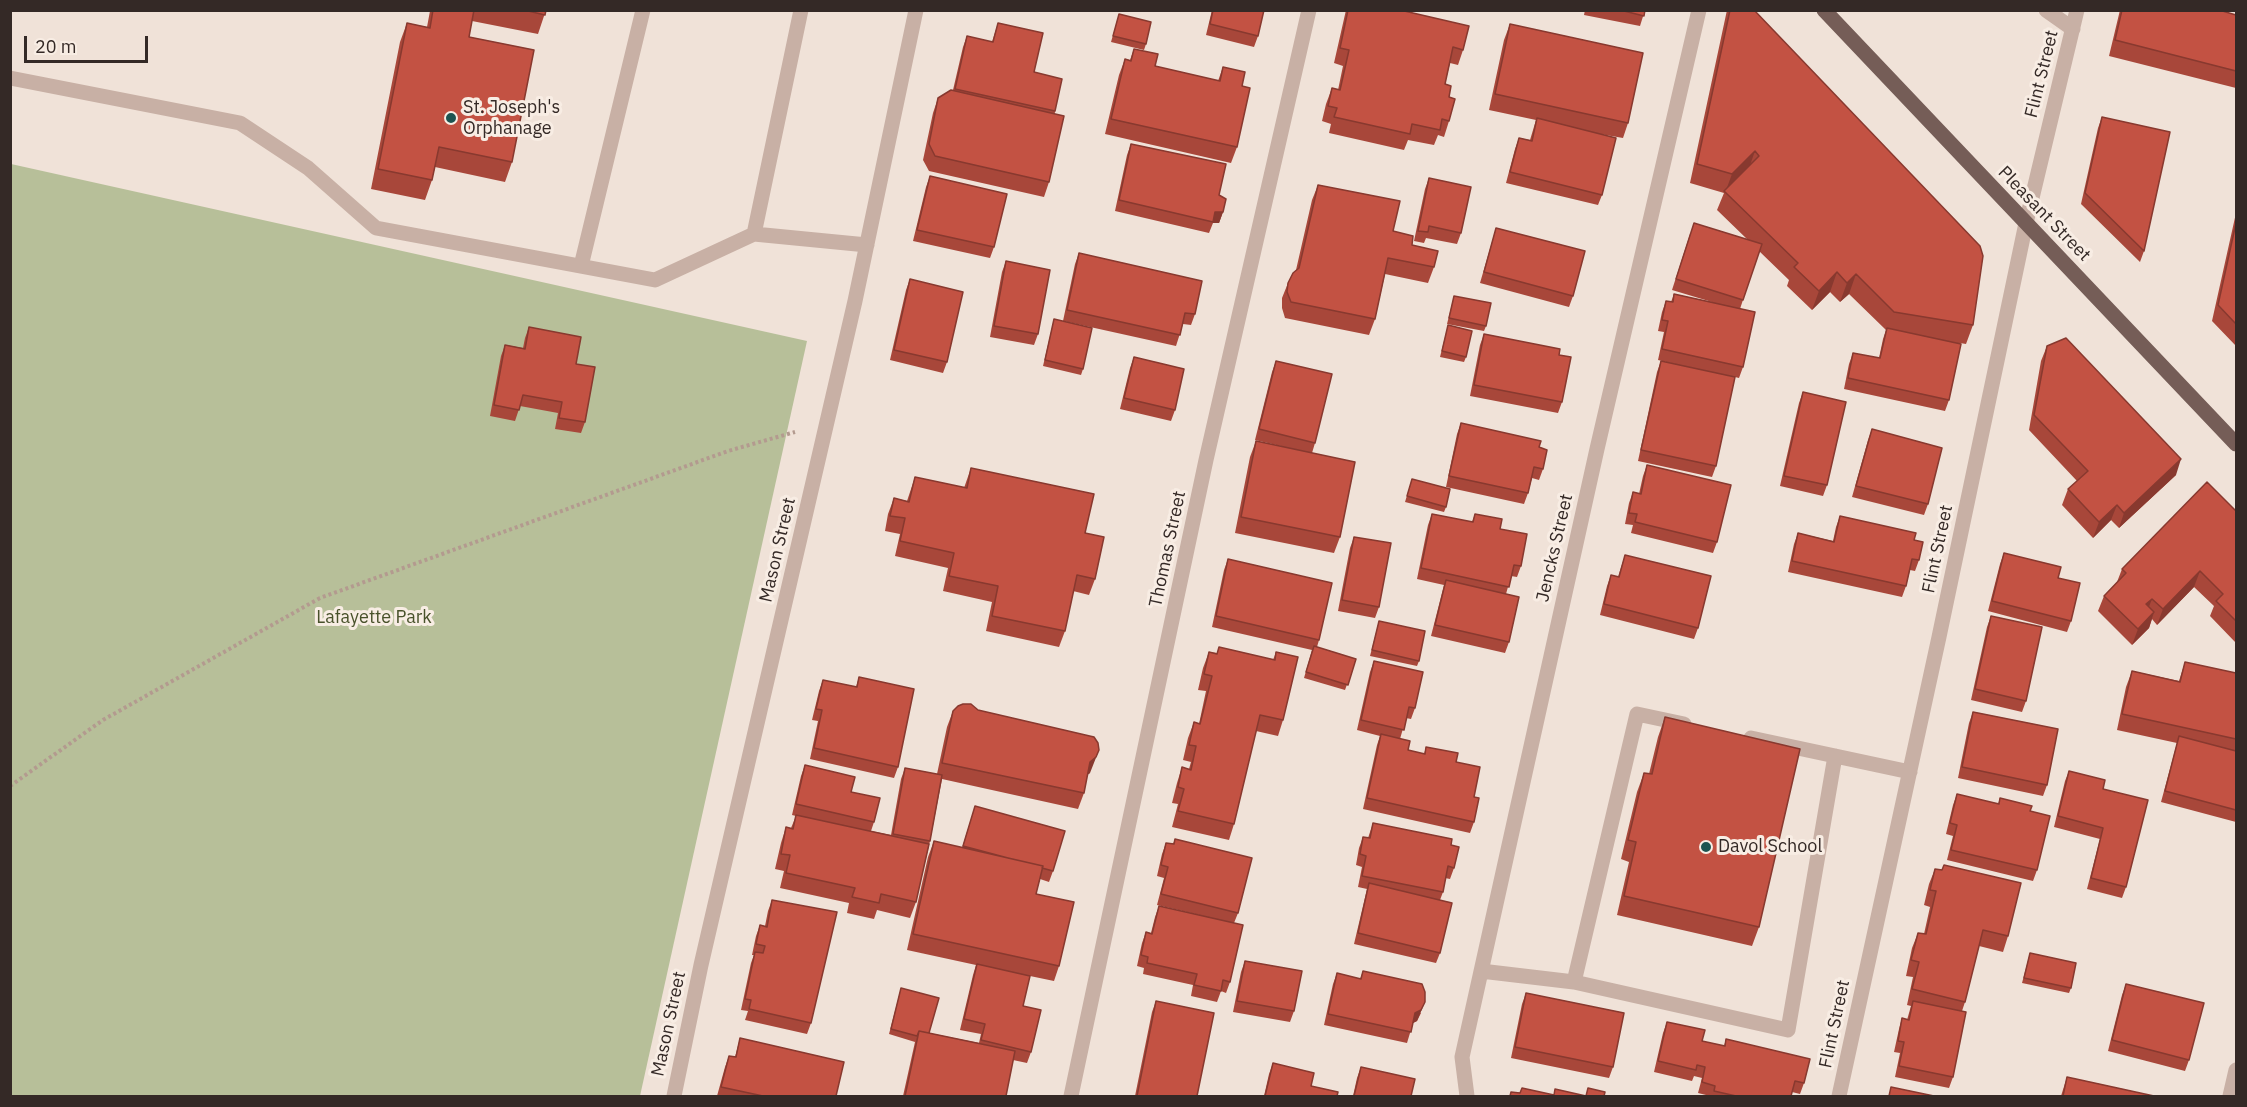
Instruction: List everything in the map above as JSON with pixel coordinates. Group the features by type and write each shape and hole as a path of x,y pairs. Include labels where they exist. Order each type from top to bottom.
{"main road":[{"name":"Pleasant Street","path":"1824,10 2236,444"}],"street":[{"path":"581,266 643,10"},
{"path":"754,234 801,10"},
{"name":"Mason Street","path":"674,1096 701,964 867,245 916,10"},
{"name":"Thomas Street","path":"1071,1096 1204,472 1310,10"},
{"name":"Jencks Street","path":"1467,1096 1462,1057 1594,460 1699,10"},
{"path":"2046,10 2073,29"},
{"name":"Flint Street","path":"1839,1096 2026,223 2077,10"},
{"path":"10,78 240,123 308,168 376,228 655,280 754,234 867,245"},
{"path":"1574,982 1637,714 1695,726"},
{"path":"1730,734 1910,772"},
{"path":"1481,971 1574,982 1788,1030 1835,756"},
{"path":"2230,1096 2236,1070"}],"path":[{"path":"10,786 103,720 320,598 728,451 827,423"}],"green space":[{"name":"Lafayette Park","path":"11,164 807,341 640,1096 11,1096"}],"building":[{"name":"St. Joseph's Orphanage","path":"433,10 474,10 469,37 534,50 512,162 439,147 432,180 378,169 407,23 430,28"},
{"path":"524,10 546,10 545,15"},
{"path":"1213,10 1264,10 1258,36 1210,24"},
{"path":"1348,10 1400,10 1469,26 1463,50 1453,47 1445,84 1451,86 1449,97 1455,99 1449,121 1442,119 1440,130 1412,124 1410,134 1334,117 1337,108 1328,106 1332,88 1340,90 1349,50 1340,48"},
{"path":"1620,10 1645,10 1644,16"},
{"path":"1730,10 1754,10 1980,246 1983,256 1973,325 1894,312 1856,274 1847,283 1837,272 1819,291 1794,267 1798,263 1724,191 1759,156 1755,151 1732,174 1697,164"},
{"path":"2122,10 2219,10 2236,15 2236,71 2115,40"},
{"path":"1119,14 1151,22 1146,44 1113,36"},
{"path":"998,23 1043,33 1034,72 1062,79 1055,111 955,89 967,36 993,42"},
{"path":"1510,24 1643,53 1628,123 1495,94"},
{"path":"1134,49 1158,54 1155,66 1220,81 1223,67 1245,72 1242,86 1250,88 1237,147 1111,119 1125,59 1131,61"},
{"path":"951,90 1064,116 1049,182 935,156 929,144 938,98"},
{"path":"2102,117 2170,132 2144,251 2085,193"},
{"path":"1537,118 1616,138 1602,195 1510,172 1519,138 1532,141"},
{"path":"1131,144 1226,164 1219,195 1226,199 1223,212 1215,212 1213,222 1119,200"},
{"path":"930,176 1007,194 994,247 917,230"},
{"path":"1429,178 1471,187 1461,233 1429,226 1428,232 1418,231"},
{"path":"1318,185 1400,201 1393,231 1413,236 1412,245 1438,251 1434,267 1388,258 1375,319 1291,302 1287,292 1288,283 1293,273 1299,268"},
{"path":"1694,223 1762,244 1743,300 1676,279"},
{"path":"2236,223 2236,324 2218,305"},
{"path":"1496,228 1585,251 1573,296 1484,272"},
{"path":"1079,253 1202,281 1195,314 1185,313 1180,335 1067,310"},
{"path":"1006,261 1050,270 1038,334 994,326"},
{"path":"910,279 963,292 947,362 894,350"},
{"path":"1674,294 1755,312 1743,367 1662,349 1668,321 1662,320 1666,301 1673,302"},
{"path":"1454,296 1491,303 1486,326 1449,318"},
{"path":"1054,319 1092,328 1083,369 1045,360"},
{"path":"1448,325 1472,331 1466,357 1442,351"},
{"path":"529,327 581,337 576,364 595,367 585,422 559,418 562,402 523,395 519,410 494,405 505,345 525,349"},
{"path":"1887,328 1961,344 1949,400 1848,378 1853,353 1880,358"},
{"path":"1484,334 1560,349 1559,355 1571,357 1562,402 1474,385"},
{"path":"2066,338 2181,459 2124,513 2117,505 2099,522 2068,489 2088,471 2034,415 2047,346"},
{"path":"1134,357 1184,369 1175,410 1124,398"},
{"path":"1276,361 1332,374 1315,443 1259,429"},
{"path":"1661,361 1735,377 1716,466 1641,450"},
{"path":"1803,392 1846,402 1827,485 1784,476"},
{"path":"1461,423 1541,441 1539,447 1547,450 1543,469 1534,467 1528,493 1449,476"},
{"path":"1872,429 1942,448 1928,504 1856,486"},
{"path":"1256,441 1355,462 1340,537 1241,517"},
{"path":"1647,465 1731,485 1717,542 1635,522 1637,514 1629,513 1633,492 1641,494"},
{"path":"971,468 1094,494 1085,533 1104,537 1095,579 1077,575 1065,631 992,616 998,586 949,576 954,553 900,541 905,518 890,516 894,498 909,502 915,477 967,488"},
{"path":"1412,479 1450,489 1446,507 1407,496"},
{"path":"2207,482 2236,511 2236,621 2216,601 2223,594 2200,571 2163,609 2152,599 2146,604 2154,612 2138,629 2104,596 2126,573 2122,569"},
{"path":"1432,514 1473,522 1475,514 1502,519 1500,529 1527,534 1521,566 1514,565 1509,587 1421,568"},
{"path":"1840,516 1916,533 1914,540 1923,542 1919,560 1912,559 1906,586 1792,561 1798,533 1834,542"},
{"path":"1354,537 1391,543 1379,607 1342,600"},
{"path":"2004,553 2061,567 2058,578 2080,583 2071,621 1992,601"},
{"path":"1625,555 1711,576 1698,628 1604,604 1611,575 1619,577"},
{"path":"1228,559 1332,583 1319,640 1216,616"},
{"path":"1446,580 1519,597 1509,642 1435,625"},
{"path":"1991,616 2042,627 2026,701 1975,689"},
{"path":"1379,621 1425,631 1419,661 1372,650"},
{"path":"1314,646 1356,659 1348,685 1306,672"},
{"path":"1219,647 1275,660 1276,652 1298,657 1283,720 1260,715 1234,824 1178,811 1184,789 1178,787 1182,767 1191,770 1196,746 1189,745 1194,722 1200,724 1212,676 1204,674 1209,652 1217,654"},
{"path":"1374,661 1423,672 1415,708 1409,707 1404,730 1361,720"},
{"path":"2185,662 2236,673 2236,739 2122,714 2132,671 2180,682"},
{"path":"859,677 914,689 898,767 814,748 822,710 816,709 823,680 857,687"},
{"path":"963,704 971,704 978,710 1094,737 1099,750 1090,762 1084,793 942,763 953,711"},
{"path":"1973,712 2058,729 2047,785 1962,767"},
{"path":"1665,717 1800,749 1759,927 1624,896 1636,842 1628,840 1644,773 1652,774"},
{"path":"1381,734 1410,741 1408,750 1425,754 1426,747 1458,753 1456,762 1480,767 1474,797 1479,798 1474,822 1367,798"},
{"path":"2179,736 2236,751 2236,810 2165,791"},
{"path":"805,765 855,777 851,792 880,798 874,822 796,804"},
{"path":"905,768 942,775 930,841 893,834"},
{"path":"2069,771 2105,780 2103,789 2148,800 2126,887 2091,878 2103,828 2058,816"},
{"path":"1957,794 1999,804 2000,798 2032,806 2030,811 2050,816 2037,870 1951,850 1957,825 1950,823"},
{"path":"975,806 1065,831 1053,871 1042,868 1043,866 963,846"},
{"path":"796,815 929,844 916,902 881,894 879,903 852,897 855,888 786,873 790,855 781,854 786,827 793,829"},
{"path":"1373,823 1452,839 1451,845 1459,847 1454,868 1448,866 1443,892 1362,876 1366,856 1360,854 1363,837 1370,838"},
{"path":"1175,839 1252,858 1238,913 1161,894 1168,867 1161,865 1166,843 1174,844"},
{"path":"934,841 1043,866 1036,894 1074,902 1059,966 913,934"},
{"path":"1944,865 2021,883 2008,936 1983,930 1965,1002 1912,989 1919,962 1911,960 1918,933 1926,934 1936,891 1930,890 1935,869 1942,870"},
{"path":"1369,883 1452,903 1440,953 1358,933"},
{"path":"772,900 837,912 811,1023 749,1009 751,1000 745,999 755,952 763,953 765,946 756,944 760,925 767,927"},
{"path":"1159,906 1243,925 1230,982 1223,980 1221,991 1194,985 1197,974 1147,963 1148,957 1141,955 1146,932 1152,934"},
{"path":"2030,953 2076,963 2071,988 2024,978"},
{"path":"1245,961 1302,971 1294,1011 1237,1001"},
{"path":"977,964 1030,976 1023,1006 1041,1010 1031,1052 981,1040 985,1024 964,1019"},
{"path":"1363,971 1422,984 1425,1002 1421,1010 1415,1013 1411,1032 1328,1014 1337,973 1361,979"},
{"path":"2126,984 2204,1003 2189,1060 2112,1040"},
{"path":"901,988 939,998 929,1033 919,1031 917,1036 891,1029"},
{"path":"1526,993 1624,1013 1613,1067 1515,1047"},
{"path":"1156,1001 1214,1013 1197,1096 1137,1096"},
{"path":"1913,1001 1966,1012 1953,1077 1899,1066 1904,1042 1898,1041 1902,1018 1909,1020"},
{"path":"1667,1022 1705,1030 1702,1041 1725,1046 1726,1039 1810,1059 1804,1083 1795,1081 1791,1096 1736,1096 1714,1091 1715,1086 1702,1082 1705,1067 1697,1065 1696,1070 1658,1061"},
{"path":"919,1031 1015,1051 1006,1096 905,1096"},
{"path":"740,1038 844,1062 836,1096 763,1096 721,1087 729,1056 736,1057"},
{"path":"1273,1063 1314,1073 1311,1086 1338,1092 1337,1096 1265,1096"},
{"path":"1361,1067 1415,1079 1411,1096 1354,1096"},
{"path":"2067,1077 2154,1096 2063,1096"},
{"path":"1891,1087 1934,1096 1889,1096"},
{"path":"1522,1088 1554,1095 1555,1089 1586,1096 1510,1096 1511,1092 1520,1093"},
{"path":"1588,1088 1605,1092 1604,1096 1586,1096"}],"place":[{"name":"St. Joseph's Orphanage","path":"451,118"},
{"name":"Davol School","path":"1706,847"}]}
